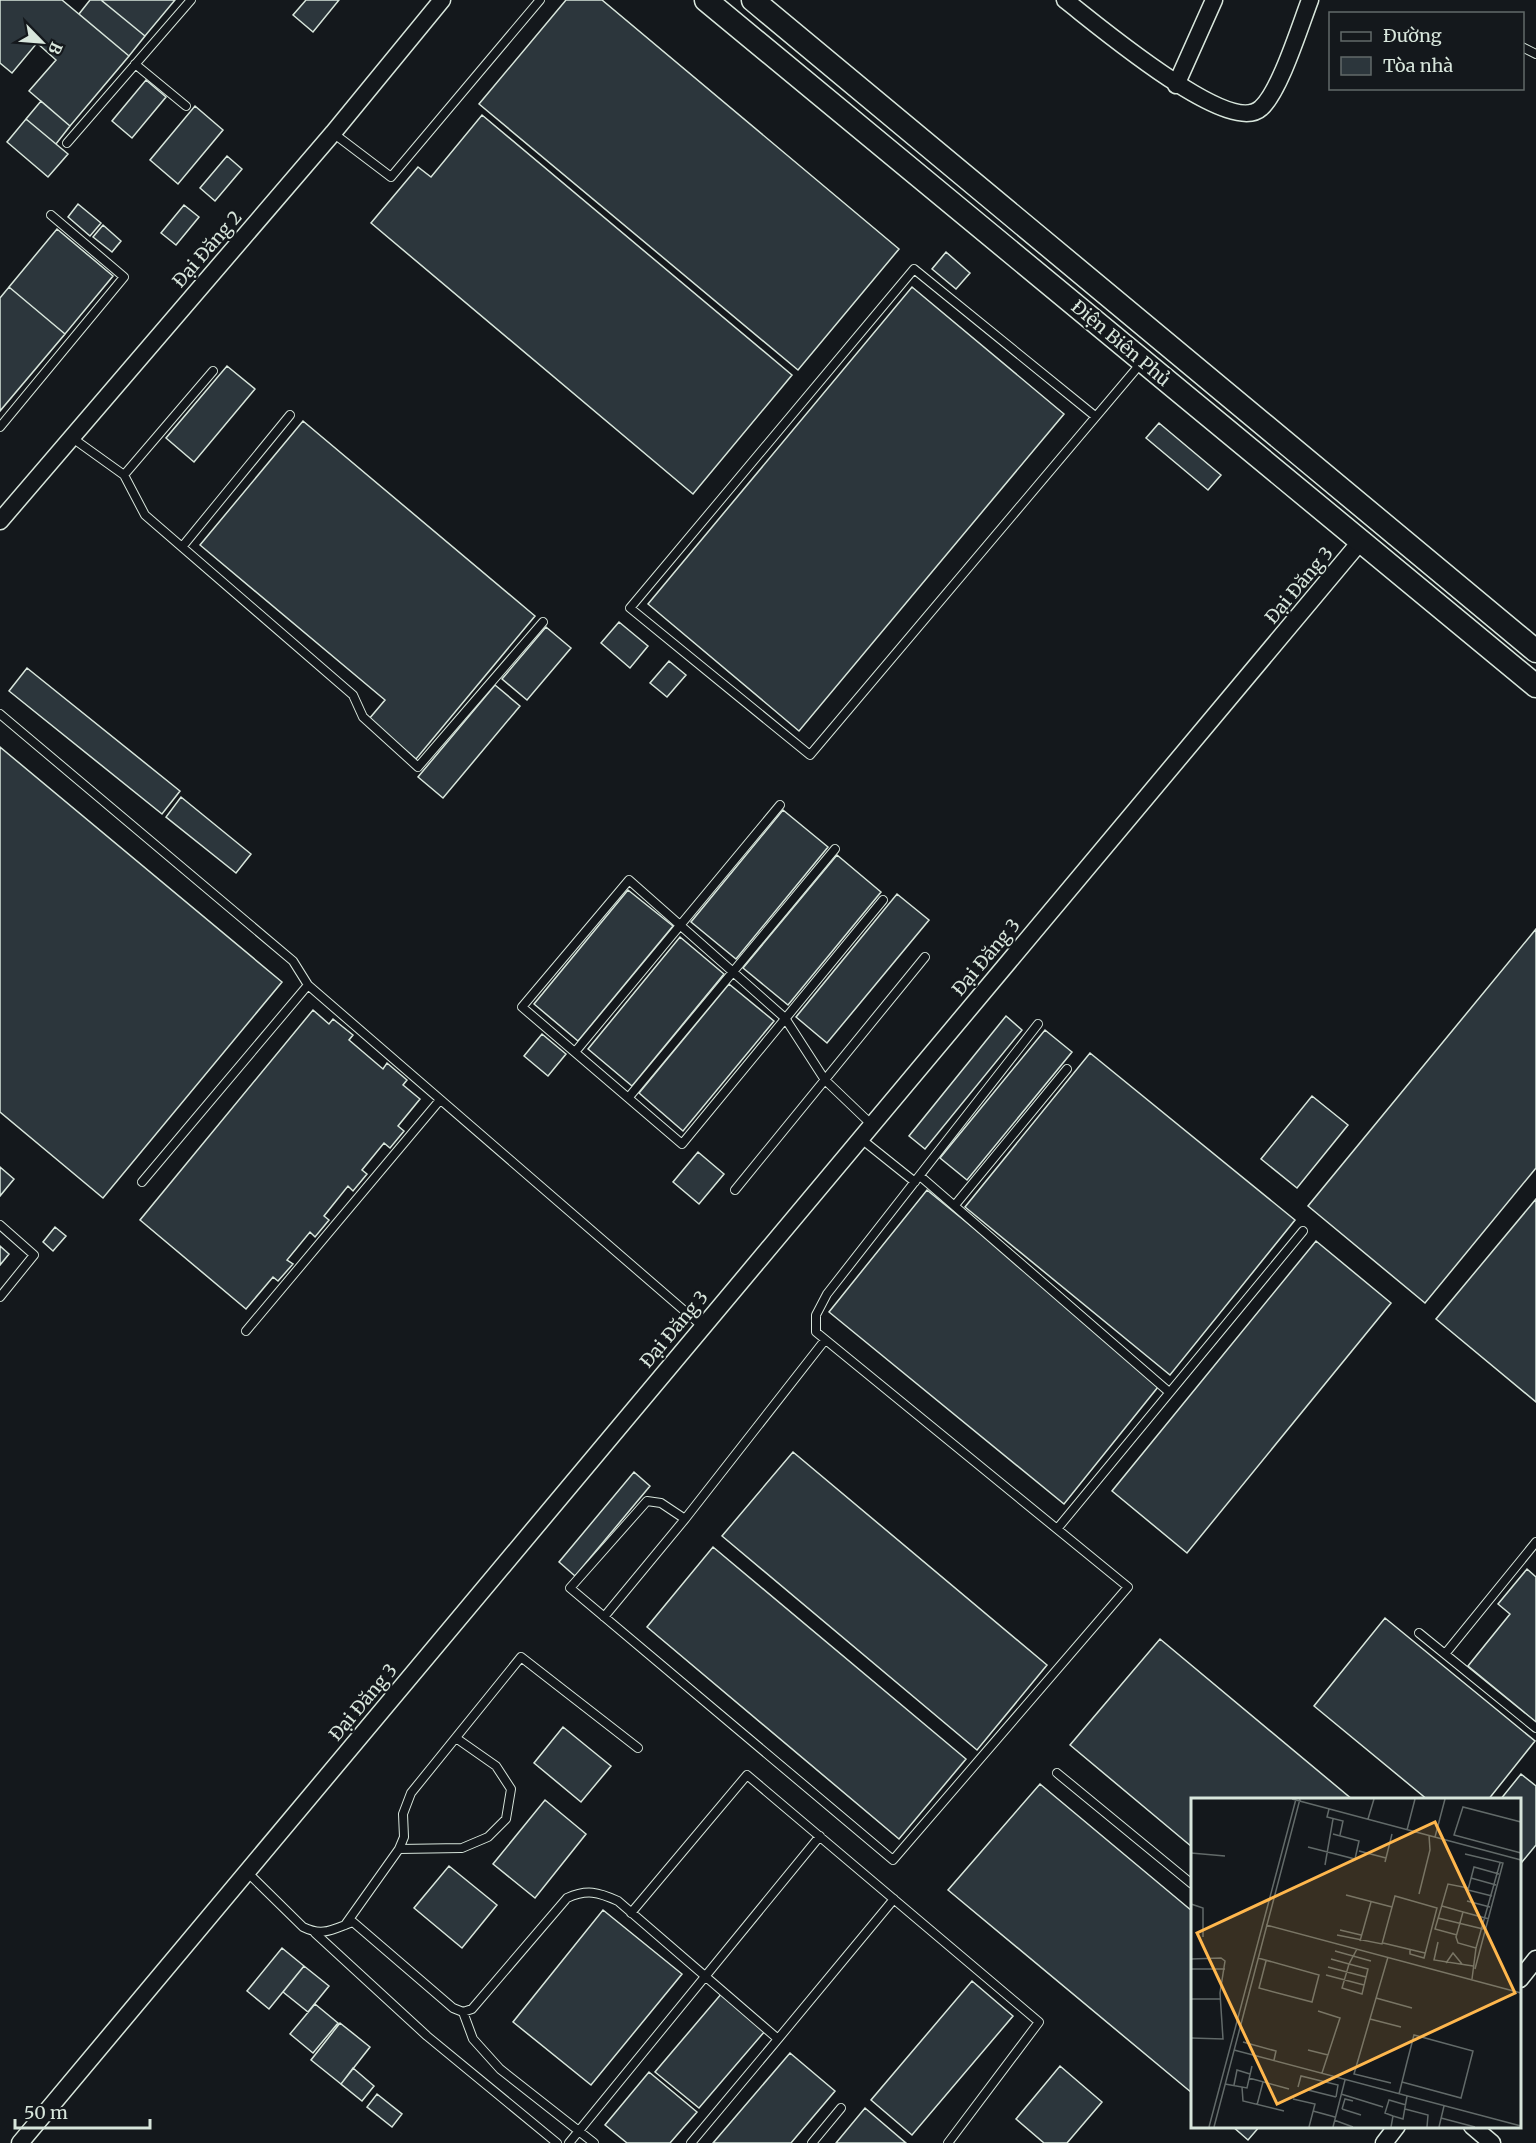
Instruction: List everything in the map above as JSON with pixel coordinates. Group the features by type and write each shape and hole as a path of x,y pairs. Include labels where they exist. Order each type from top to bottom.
{"main road":[{"name":"Điện Biên Phủ","path":"706,0 1536,686"},
{"name":"Điện Biên Phủ","path":"753,0 1536,651"}],"street":[{"name":"Đại Đăng 2","path":"0,521 333,133 442,0"},
{"path":"1065,0 1176,85 1232,112 1246,115 1260,110 1271,96 1310,0"},
{"path":"1176,85 1214,0"},
{"name":"Đại Đăng 3","path":"20,2143 1360,542"},
{"path":"1521,1978 1536,1959"},
{"path":"1384,2143 1396,2128"},
{"path":"1473,2128 1492,2143"}],"lane":[{"path":"67,143 191,0"},
{"path":"333,133 391,177 540,0"},
{"path":"135,64 186,106"},
{"path":"0,428 124,277 51,215"},
{"path":"1095,416 914,269 630,608 810,755 1143,362"},
{"path":"124,475 213,370"},
{"path":"182,547 290,416"},
{"path":"71,437 124,475 146,515 353,695 363,717 417,767 543,622"},
{"path":"0,714 293,961 308,985 702,1326"},
{"path":"576,1052 780,805"},
{"path":"629,1097 835,849"},
{"path":"883,900 785,1018 682,1144 522,1007 629,880 734,970 785,1018 825,1080 865,1131 918,1179 955,1205 1169,1392"},
{"path":"735,1190 926,957"},
{"path":"142,1182 308,985"},
{"path":"685,1520 660,1503 647,1501 570,1588 893,1860 1128,1587 816,1332 816,1315 827,1294 1038,1024"},
{"path":"955,1205 1067,1069"},
{"path":"246,1331 440,1100"},
{"path":"0,1225 34,1256 0,1297"},
{"path":"1057,1529 1303,1231"},
{"path":"604,1617 685,1520 825,1340"},
{"path":"1445,1654 1536,1542"},
{"path":"1419,1633 1536,1728"},
{"path":"345,1925 399,1849 404,1837 403,1814 411,1793 521,1657 638,1748"},
{"path":"399,1849 462,1848 488,1837 506,1819 511,1789 496,1766 456,1738"},
{"path":"1057,1773 1191,1883"},
{"path":"631,1913 747,1775 1039,2022 948,2143"},
{"path":"569,2143 820,1836"},
{"path":"247,1872 303,1927 314,1932 427,2037 556,2143"},
{"path":"463,2013 472,2009 567,1898 583,1891 599,1893 618,1901 778,2039"},
{"path":"691,2143 894,1899"},
{"path":"314,1932 326,1933 353,1922 363,1929 453,2008 463,2013 473,2039 500,2069 594,2143"},
{"path":"812,2143 841,2108"}],"building":[{"path":"0,0 62,0 129,56 70,126 29,91 56,60 37,43 12,73 0,63"},
{"path":"90,0 101,0 145,36 129,56 79,14"},
{"path":"101,0 175,0 145,36"},
{"path":"306,0 339,0 313,32 293,15"},
{"path":"566,0 602,0 899,249 798,370 479,104"},
{"path":"146,80 166,97 132,138 112,121"},
{"path":"41,101 70,126 56,144 26,119"},
{"path":"195,106 223,130 178,184 150,160"},
{"path":"482,115 792,375 693,494 371,223 418,167 431,177"},
{"path":"26,119 68,154 48,177 7,142"},
{"path":"227,156 242,169 215,201 200,188"},
{"path":"78,204 101,223 90,236 68,217"},
{"path":"184,205 199,217 176,245 161,233"},
{"path":"103,225 121,241 112,252 93,237"},
{"path":"57,229 113,276 65,334 9,287"},
{"path":"946,252 970,273 956,289 932,269"},
{"path":"9,287 65,334 0,411 0,298"},
{"path":"912,287 1064,414 799,731 648,604"},
{"path":"227,366 255,389 194,462 166,438"},
{"path":"303,421 535,616 416,759 369,719 385,700 200,545"},
{"path":"1159,423 1221,475 1208,490 1146,438"},
{"path":"619,622 648,646 630,668 601,643"},
{"path":"546,627 571,648 527,700 502,679"},
{"path":"669,661 686,675 667,697 650,683"},
{"path":"27,668 180,791 162,814 9,691"},
{"path":"495,685 520,706 443,798 418,777"},
{"path":"0,747 282,982 103,1198 0,1112"},
{"path":"181,797 251,854 236,873 166,817"},
{"path":"783,810 828,847 736,959 691,922"},
{"path":"837,855 881,892 788,1005 743,968"},
{"path":"628,890 673,926 578,1041 534,1004"},
{"path":"897,894 929,920 827,1043 796,1017"},
{"path":"1536,929 1536,1168 1425,1303 1308,1206"},
{"path":"680,937 724,974 632,1086 588,1049"},
{"path":"729,984 774,1021 683,1131 639,1093"},
{"path":"313,1010 329,1024 333,1019 353,1035 349,1040 383,1069 387,1063 407,1080 403,1085 420,1099 398,1126 404,1131 390,1148 384,1143 362,1170 367,1174 353,1191 348,1186 324,1216 329,1220 315,1237 310,1232 287,1260 293,1264 278,1281 273,1277 246,1309 140,1220"},
{"path":"1006,1016 1022,1030 925,1149 909,1136"},
{"path":"1045,1030 1072,1052 967,1180 940,1158"},
{"path":"542,1034 566,1054 548,1076 524,1056"},
{"path":"1090,1053 1295,1220 1170,1375 965,1207"},
{"path":"1312,1096 1348,1125 1297,1188 1261,1159"},
{"path":"698,1152 724,1174 699,1204 673,1182"},
{"path":"0,1167 14,1179 0,1196"},
{"path":"927,1190 1162,1382 1064,1504 829,1312"},
{"path":"1536,1199 1536,1402 1436,1319"},
{"path":"55,1227 66,1236 53,1251 43,1242"},
{"path":"1316,1241 1391,1303 1187,1553 1112,1491"},
{"path":"0,1246 9,1254 0,1265"},
{"path":"793,1452 1047,1665 977,1750 722,1536"},
{"path":"634,1472 650,1486 575,1576 559,1562"},
{"path":"713,1547 966,1759 899,1839 647,1627"},
{"path":"1527,1569 1536,1577 1536,1722 1468,1666 1510,1614 1498,1604"},
{"path":"1385,1618 1535,1741 1490,1798 1426,1798 1314,1706"},
{"path":"1160,1639 1351,1798 1191,1798 1191,1846 1070,1745"},
{"path":"563,1727 611,1766 581,1802 534,1763"},
{"path":"1521,1774 1536,1786 1536,1845 1522,1862 1521,1798 1502,1798"},
{"path":"1040,1784 1191,1910 1191,2092 948,1890"},
{"path":"545,1800 586,1834 535,1898 493,1864"},
{"path":"449,1866 497,1905 462,1948 414,1908"},
{"path":"603,1910 682,1974 591,2085 513,2022"},
{"path":"282,1948 304,1966 269,2009 247,1991"},
{"path":"304,1966 329,1986 308,2012 283,1992"},
{"path":"972,1981 1013,2016 912,2135 871,2100"},
{"path":"722,1993 765,2031 699,2108 655,2072"},
{"path":"315,2004 338,2023 313,2053 290,2034"},
{"path":"340,2023 370,2047 341,2084 311,2060"},
{"path":"790,2053 835,2091 791,2143 713,2143"},
{"path":"1060,2066 1102,2102 1067,2143 1044,2143 1016,2119"},
{"path":"353,2068 374,2086 362,2101 341,2084"},
{"path":"649,2072 697,2112 670,2143 627,2143 605,2125"},
{"path":"377,2094 402,2114 392,2127 367,2107"},
{"path":"865,2108 906,2143 836,2143"},
{"path":"1234,2128 1258,2128 1248,2140"}]}
